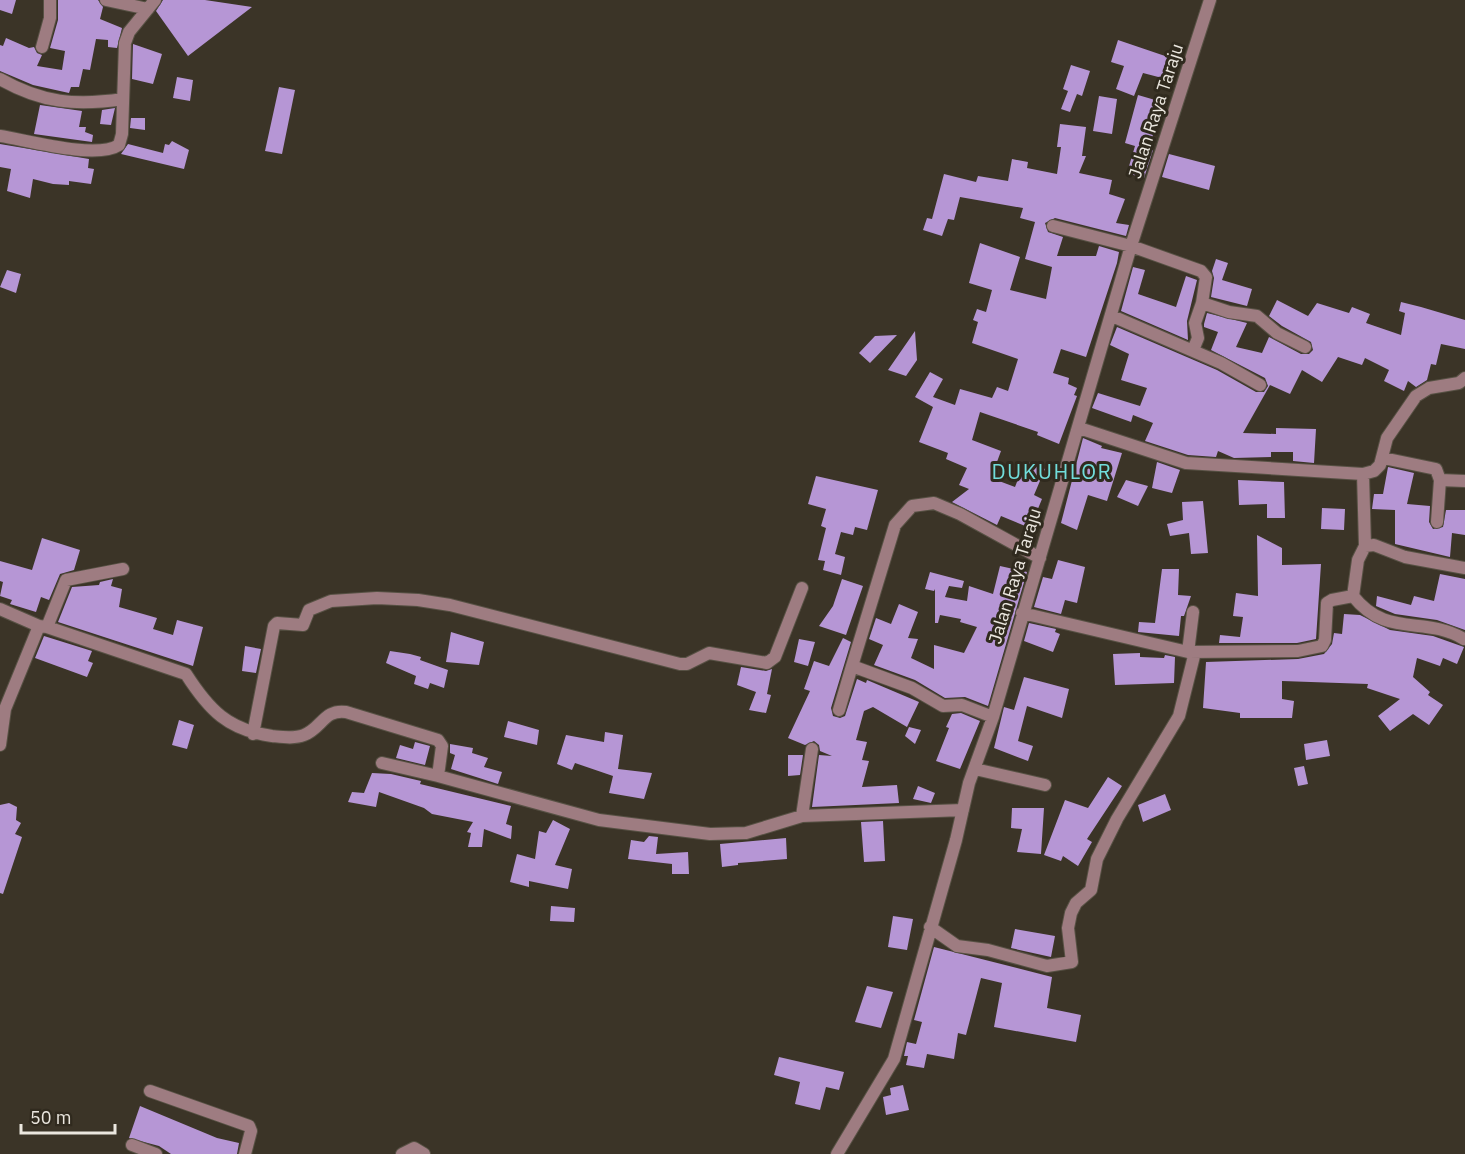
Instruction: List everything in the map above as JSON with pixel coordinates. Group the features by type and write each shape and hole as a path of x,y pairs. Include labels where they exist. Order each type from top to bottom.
{"street":[{"path":"42,47 50,18 50,0"},
{"path":"106,0 151,5"},
{"name":"Jalan Raya Taraju","path":"837,1154 894,1059 917,984 930,927 963,810 993,717 1131,246 1210,0"},
{"path":"0,136 54,148 115,147 122,134 125,43 129,32 151,5"},
{"path":"0,79 48,100 81,103 123,99"},
{"path":"1053,226 1171,258 1205,273 1202,303 1195,323 1198,338 1193,350"},
{"path":"1202,303 1229,312 1257,316 1277,333 1305,347"},
{"path":"1112,316 1193,350 1260,386"},
{"path":"1079,428 1186,463 1364,474 1374,471 1383,458 1388,438 1416,396 1429,388 1458,383 1465,378"},
{"path":"1383,458 1436,469 1440,480 1437,522"},
{"path":"1364,474 1365,546 1360,552 1353,596 1366,611 1380,620 1447,632 1464,639"},
{"path":"1440,480 1465,481"},
{"path":"839,710 895,525 912,506 934,503 960,514 1040,558"},
{"path":"1365,546 1374,545 1405,557 1465,568"},
{"path":"0,745 5,709 66,580 123,569"},
{"path":"253,734 274,626 277,623 303,625 309,610 331,601 377,598 450,605 680,664 687,664 709,653 767,663 775,657 802,588"},
{"path":"1022,613 1192,652 1316,649 1322,646 1325,640 1327,603 1353,596"},
{"path":"0,609 43,627 186,674 199,697 219,716 253,734 284,738 302,736 331,712 346,712 438,740 442,746 438,776"},
{"path":"930,927 957,946 988,950 1047,966 1072,962 1068,928 1071,913 1076,903 1091,890 1097,859 1117,819 1179,716 1192,652 1193,612"},
{"path":"852,666 912,688 943,706 962,705 993,717"},
{"path":"802,816 812,749"},
{"path":"382,764 438,776 599,820 681,831 746,833 802,816 963,810"},
{"path":"975,769 1045,785"},
{"path":"150,1091 249,1126 251,1131 245,1154"},
{"path":"132,1145 156,1154"},
{"path":"402,1154 414,1148 424,1154"}],"building":[{"path":"0,0 16,0 12,14 0,10"},
{"path":"58,0 98,0 103,7 100,19 122,28 117,48 108,47 108,40 96,39 90,70 83,69 79,87 71,87 69,93 33,85 0,71 0,45 3,46 6,38 29,48 34,47 37,53 42,55 37,66 62,70 65,51 50,48 58,20"},
{"path":"163,0 205,0 252,7 188,56 156,11"},
{"path":"1118,40 1171,58 1166,79 1143,73 1134,96 1116,89 1124,66 1111,62"},
{"path":"133,44 162,54 153,84 132,79"},
{"path":"1071,65 1090,71 1082,96 1077,94 1070,112 1061,109 1068,91 1063,89"},
{"path":"177,77 193,80 190,101 173,98"},
{"path":"279,87 295,90 282,154 265,151"},
{"path":"1138,95 1162,102 1149,149 1153,150 1144,178 1127,173 1135,146 1125,143"},
{"path":"1099,96 1117,99 1112,134 1093,131"},
{"path":"40,105 82,111 79,127 86,127 85,132 93,135 92,142 34,134"},
{"path":"115,108 111,125 100,124 102,110"},
{"path":"131,118 145,118 145,130 130,128"},
{"path":"1060,124 1086,127 1082,156 1086,156 1079,173 1112,180 1109,194 1125,199 1116,223 1129,225 1126,236 1055,218 1045,223 1048,232 1063,237 1057,256 1096,256 1099,246 1119,252 1086,357 1061,349 1053,373 1069,378 1068,384 1077,388 1074,395 1077,396 1059,444 1037,435 1038,432 980,412 972,440 1001,451 991,478 1015,487 1025,461 1045,469 1034,495 1042,499 1030,528 1001,516 997,525 952,502 969,489 959,485 967,468 946,459 948,453 919,442 933,407 915,397 930,372 943,379 933,397 955,405 960,389 992,398 997,387 1008,391 1018,359 972,343 978,322 973,320 977,309 986,312 992,290 969,283 980,243 1020,257 1010,290 1046,299 1052,267 1025,259 1035,222 1020,218 1023,208 960,197 954,220 948,219 942,236 923,230 927,218 932,219 944,174 976,182 978,176 1008,181 1012,159 1028,162 1027,168 1057,174 1061,147 1057,147"},
{"path":"172,141 189,150 184,169 121,154 128,144 163,153 165,144 169,145"},
{"path":"0,144 89,159 88,168 94,169 91,184 69,181 69,185 53,184 33,179 30,198 7,191 11,169 0,167"},
{"path":"1169,154 1215,166 1209,190 1162,177"},
{"path":"1216,259 1228,263 1222,280 1252,289 1247,306 1211,297 1214,278 1212,271"},
{"path":"1133,267 1145,270 1138,294 1176,307 1186,276 1197,280 1187,321 1188,340 1121,311"},
{"path":"7,270 21,274 16,293 0,287"},
{"path":"1277,300 1308,316 1317,303 1349,313 1352,307 1370,314 1366,323 1401,335 1405,313 1399,311 1401,302 1421,307 1465,320 1465,349 1441,344 1436,365 1431,364 1427,380 1416,387 1408,381 1404,391 1384,381 1389,370 1365,358 1362,365 1338,357 1322,382 1302,370 1290,394 1270,385 1243,433 1276,434 1276,428 1316,429 1314,463 1293,461 1293,452 1271,452 1271,457 1234,458 1218,451 1216,457 1188,455 1145,441 1153,423 1133,415 1131,422 1092,408 1098,393 1140,406 1147,388 1121,380 1129,354 1110,345 1117,327 1217,370 1256,392 1264,392 1268,386 1265,378 1211,350 1218,332 1204,327 1204,324 1207,313 1247,323 1236,347 1262,353 1269,337 1301,354 1309,354 1313,350 1311,342 1269,316"},
{"path":"915,331 917,360 906,376 888,370"},
{"path":"897,335 870,363 859,353 875,336"},
{"path":"1083,438 1102,446 1101,448 1122,453 1107,501 1088,495 1077,530 1061,523"},
{"path":"1157,462 1180,470 1172,493 1152,488"},
{"path":"1388,467 1414,473 1407,504 1430,506 1429,522 1433,529 1443,527 1446,510 1465,510 1465,535 1452,533 1450,557 1395,544 1395,510 1372,509 1374,494 1383,494"},
{"path":"816,476 878,490 867,530 855,527 853,535 841,532 835,554 845,557 841,575 823,570 825,561 818,560 826,528 821,526 826,509 808,504"},
{"path":"1126,480 1148,486 1138,506 1117,497"},
{"path":"1238,480 1284,482 1285,518 1267,518 1267,504 1239,505"},
{"path":"1203,501 1208,553 1191,554 1189,533 1170,536 1167,524 1183,520 1182,502"},
{"path":"1322,508 1345,509 1344,530 1321,529"},
{"path":"1257,535 1282,548 1282,565 1321,564 1316,639 1297,643 1219,643 1220,635 1240,637 1243,617 1233,616 1236,593 1258,596"},
{"path":"42,538 80,550 74,570 60,574 49,600 41,597 36,612 10,604 12,600 0,596 3,582 0,581 0,561 32,570"},
{"path":"1058,560 1085,567 1077,603 1065,600 1061,614 1034,607 1043,577 1052,579"},
{"path":"1000,566 1027,572 988,706 965,697 945,698 915,680 874,665 883,645 869,639 876,618 891,624 899,604 918,612 908,638 918,639 911,658 934,669 934,645 964,653 977,627 960,622 961,619 940,615 938,623 935,623 935,589 934,591 925,589 930,572 964,581 962,588 949,586 945,597 967,601 969,586 993,594"},
{"path":"1162,569 1179,569 1178,595 1191,596 1184,616 1181,616 1179,636 1138,632 1139,622 1155,623"},
{"path":"1440,574 1465,579 1465,630 1437,620 1395,614 1376,606 1377,596 1411,605 1414,596 1434,601"},
{"path":"113,579 111,586 122,589 119,607 157,618 153,629 173,635 177,620 203,627 193,666 58,622 72,587 99,585 100,582"},
{"path":"842,579 863,586 846,635 819,626 833,606"},
{"path":"1344,614 1360,615 1390,630 1433,636 1464,647 1457,664 1443,658 1440,666 1417,658 1413,677 1430,692 1428,695 1443,705 1429,725 1413,714 1390,731 1378,716 1400,699 1367,688 1368,684 1282,681 1282,699 1294,701 1292,718 1240,718 1240,713 1203,708 1206,662 1298,659 1324,654 1332,644 1334,633 1342,634"},
{"path":"1029,623 1056,629 1055,632 1060,634 1053,652 1024,641"},
{"path":"451,632 484,642 479,665 446,662"},
{"path":"44,636 92,651 88,661 93,663 87,677 35,658"},
{"path":"843,638 851,642 831,708 833,716 840,718 845,716 857,679 866,683 867,680 919,702 907,727 873,707 864,711 856,740 867,742 862,760 869,761 862,787 897,785 899,803 812,807 819,755 832,756 820,751 819,745 814,741 805,745 788,738 810,691 804,689 814,661 829,666"},
{"path":"799,639 815,642 808,666 794,662"},
{"path":"245,646 261,649 256,673 242,671"},
{"path":"390,651 421,657 420,660 448,670 444,688 430,683 428,689 414,684 416,676 386,663"},
{"path":"1140,653 1140,657 1164,658 1165,655 1175,657 1174,683 1115,685 1113,654"},
{"path":"741,667 766,671 772,669 767,694 771,695 766,713 749,710 756,692 737,685"},
{"path":"1024,677 1069,689 1062,718 1027,706 1018,741 1033,746 1028,761 994,748 1004,707 1014,710"},
{"path":"961,713 980,721 960,769 936,761 952,714"},
{"path":"179,720 194,725 187,749 172,745"},
{"path":"508,721 539,730 537,745 504,737"},
{"path":"909,727 921,730 915,744 905,736"},
{"path":"605,732 623,735 618,769 652,773 644,799 609,793 613,776 575,763 572,770 557,764 566,735 604,742"},
{"path":"1327,740 1330,756 1306,760 1304,744"},
{"path":"415,742 430,746 425,765 396,758 400,745 413,749"},
{"path":"450,744 473,748 472,753 488,758 484,767 502,772 498,784 451,769 455,755 450,753"},
{"path":"788,755 803,755 800,775 788,776"},
{"path":"1304,766 1308,784 1298,786 1294,768"},
{"path":"372,773 391,774 421,781 420,784 511,806 506,824 512,826 511,839 484,829 482,847 468,847 471,833 467,832 473,822 432,814 424,808 379,792 376,807 348,802 352,792 364,793"},
{"path":"1108,777 1122,786 1087,839 1092,842 1078,866 1063,856 1061,861 1044,855 1065,800 1088,808"},
{"path":"918,786 935,793 931,803 913,799"},
{"path":"1165,794 1171,810 1143,822 1138,805"},
{"path":"9,803 17,807 16,820 21,823 15,834 22,837 3,894 0,893 0,805"},
{"path":"1012,808 1044,808 1041,854 1017,852 1022,829 1011,828"},
{"path":"553,820 570,829 555,865 572,869 568,889 529,881 529,887 510,882 517,854 535,859 539,831 546,833"},
{"path":"883,821 885,861 864,862 861,822"},
{"path":"649,836 658,837 656,854 688,852 689,874 672,874 672,864 628,859 631,840 644,842"},
{"path":"786,838 787,859 738,863 738,865 722,867 720,844"},
{"path":"551,906 575,908 574,922 550,921"},
{"path":"893,916 913,919 907,950 888,947"},
{"path":"1015,929 1055,936 1051,957 1011,948"},
{"path":"934,947 1052,977 1047,1008 1081,1015 1076,1042 994,1027 1002,983 981,978 966,1035 958,1033 954,1059 927,1054 924,1068 906,1065 908,1056 904,1056 907,1042 916,1044 922,1022 914,1020"},
{"path":"867,986 893,992 881,1028 855,1022"},
{"path":"779,1057 844,1072 839,1090 826,1087 820,1110 795,1104 800,1082 774,1075"},
{"path":"903,1085 909,1110 886,1115 883,1097 891,1095 890,1088"},
{"path":"140,1106 217,1138 239,1143 237,1154 171,1154 159,1146 129,1138"}],"district":[{"name":"DUKUHLOR","path":"1052,472"}]}
